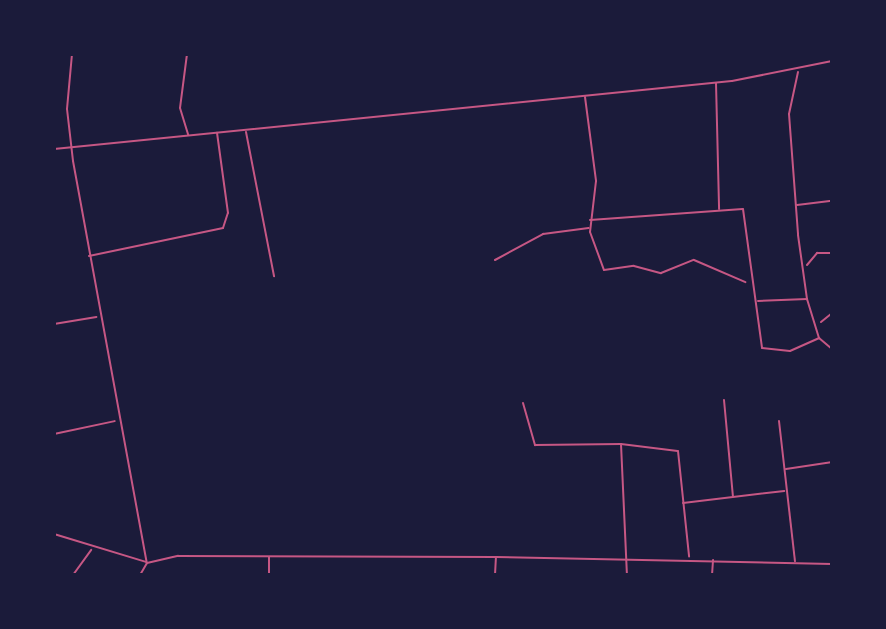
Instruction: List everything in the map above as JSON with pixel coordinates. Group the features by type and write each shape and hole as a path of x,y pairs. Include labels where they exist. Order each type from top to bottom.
{"street":[{"path":"72,54 72,148 117,421 147,563 140,575"},
{"path":"187,54 180,108 188,136"},
{"path":"54,149 716,82 798,71 832,61"},
{"path":"798,71 789,114 796,205 807,299 820,323 819,338"},
{"path":"716,82 719,210"},
{"path":"585,96 596,181 590,227 604,270 634,266 661,273 694,260 728,280 748,282"},
{"path":"246,130 274,276"},
{"path":"88,256 223,228 228,213 217,133"},
{"path":"796,205 832,201"},
{"path":"590,220 719,210 744,211 755,273 748,282"},
{"path":"495,260 543,234 590,227"},
{"path":"805,267 817,253 832,253"},
{"path":"748,282 757,301 764,350 799,349 819,338"},
{"path":"757,301 807,299"},
{"path":"820,323 832,313"},
{"path":"54,324 99,317"},
{"path":"819,338 832,349"},
{"path":"832,359 832,369"},
{"path":"832,386 832,404"},
{"path":"724,400 733,498"},
{"path":"523,403 526,433 535,445 675,447 689,558"},
{"path":"54,434 117,421"},
{"path":"779,421 795,563"},
{"path":"621,444 629,558 627,575"},
{"path":"786,469 832,462"},
{"path":"682,503 785,491"},
{"path":"54,534 91,550 147,563 269,556 689,558 832,564"},
{"path":"73,575 91,550"},
{"path":"269,556 269,575"},
{"path":"495,575 496,557"},
{"path":"712,575 713,559"}]}
